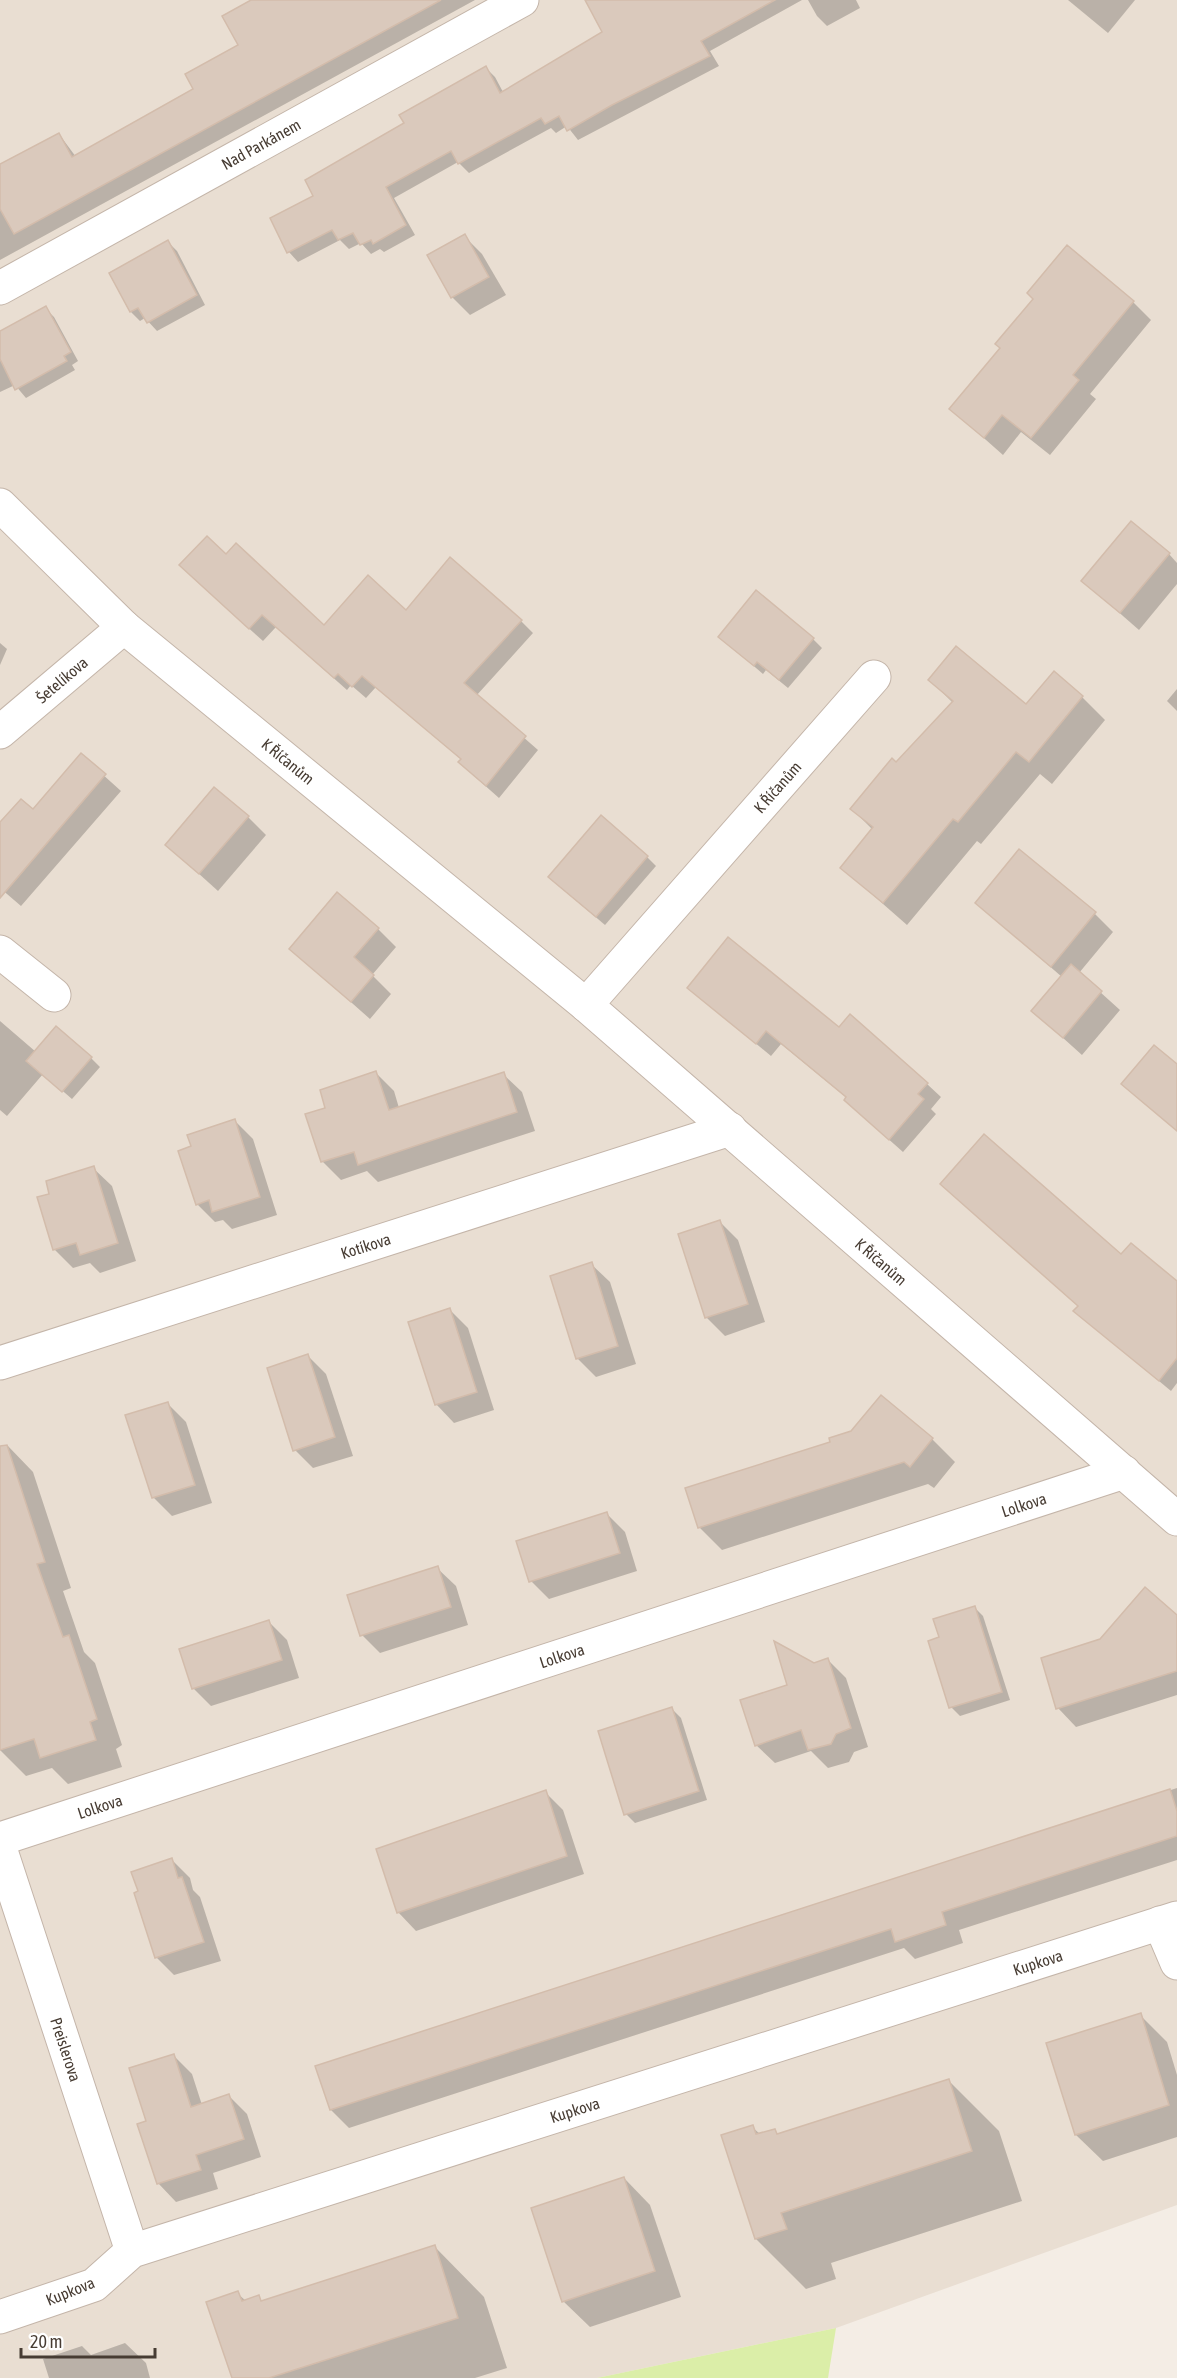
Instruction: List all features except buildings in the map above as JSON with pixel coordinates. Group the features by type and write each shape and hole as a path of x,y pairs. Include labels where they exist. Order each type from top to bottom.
{"street":[{"name":"Nad Parkánem","path":"0,288 522,0"},
{"name":"K Říčanům","path":"0,505 124,627 586,1005 1177,1519"},
{"name":"Šetelíkova","path":"0,732 124,627"},
{"name":"K Říčanům","path":"586,1005 874,677"},
{"path":"0,952 54,995"},
{"name":"Kotíkova","path":"0,1363 730,1129"},
{"name":"Lolkova","path":"0,1839 1124,1472"},
{"name":"Preislerova","path":"0,1848 132,2250"},
{"name":"Kupkova","path":"0,2317 94,2285 132,2250 1168,1920 1177,1963"}],"shaded area":[{"path":"0,0 1177,0 1177,2205 836,2328 597,2378 0,2378"}],"green space":[{"path":"836,2328 828,2378 597,2378"}]}
